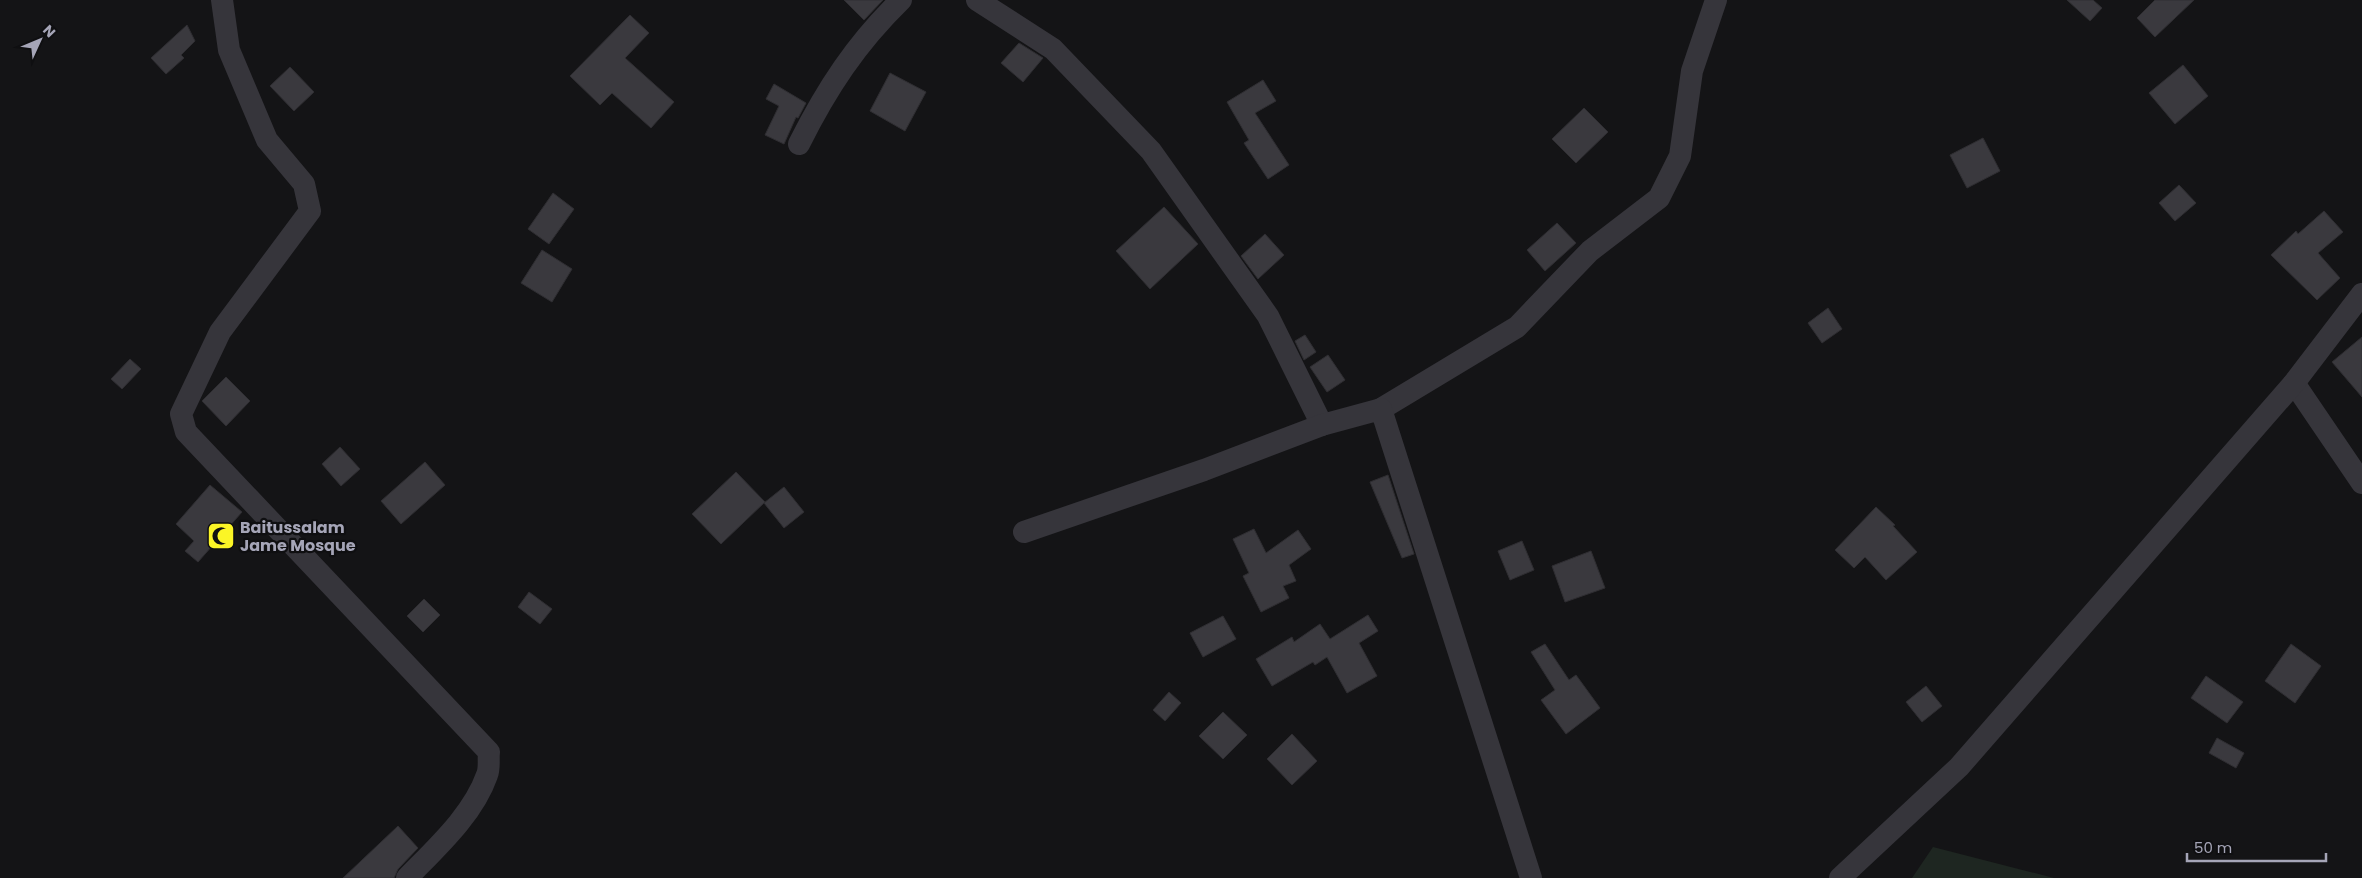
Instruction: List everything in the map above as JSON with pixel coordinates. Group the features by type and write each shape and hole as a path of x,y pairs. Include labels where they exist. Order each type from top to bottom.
{"street":[{"path":"222,0 229,50 267,140 304,184 310,211 220,332 181,414 186,432 489,752 488,772 477,798 442,842 407,878"},
{"path":"799,144 817,108 854,50 901,0"},
{"path":"977,0 1052,49 1151,151 1268,316 1322,425"},
{"path":"1024,532 1204,470 1322,425 1381,409 1517,327 1590,251 1659,198 1680,156 1692,71 1716,0"},
{"path":"1840,878 1959,767 2294,383 2362,294"},
{"path":"2294,383 2362,483"},
{"path":"1381,409 1531,878"}],"shaded area":[{"path":"1933,847 2054,878 1912,878"}],"building":[{"path":"844,0 883,0 864,20"},
{"path":"2067,0 2093,0 2102,8 2090,21"},
{"path":"2155,0 2194,0 2155,37 2137,18"},
{"path":"630,15 649,33 625,58 674,102 651,128 612,93 600,105 570,76"},
{"path":"187,25 195,41 181,55 184,58 166,74 151,58"},
{"path":"1019,43 1043,58 1023,82 1001,63"},
{"path":"2183,65 2208,96 2175,124 2149,93"},
{"path":"290,67 314,92 294,111 270,86"},
{"path":"890,73 926,92 905,131 870,111"},
{"path":"1263,80 1276,101 1255,113 1289,165 1268,179 1244,143 1249,140 1227,102"},
{"path":"774,84 806,103 798,118 796,117 784,144 765,135 779,106 766,99"},
{"path":"1584,108 1608,132 1576,163 1552,139"},
{"path":"1983,138 2000,171 1967,188 1950,155"},
{"path":"2179,185 2196,203 2175,221 2159,203"},
{"path":"553,193 574,209 549,244 528,229"},
{"path":"1164,207 1198,244 1150,289 1116,251"},
{"path":"2324,211 2343,232 2318,253 2340,278 2317,300 2271,255 2296,231 2298,234"},
{"path":"1557,223 1576,243 1545,271 1527,250"},
{"path":"1265,234 1284,255 1258,279 1241,256"},
{"path":"542,250 572,269 552,302 521,283"},
{"path":"1828,308 1842,329 1822,343 1808,323"},
{"path":"1305,335 1316,352 1304,360 1295,341"},
{"path":"2362,337 2362,397 2332,362"},
{"path":"1328,355 1345,380 1327,392 1310,367"},
{"path":"130,359 141,369 122,389 111,379"},
{"path":"226,377 250,401 226,426 202,401"},
{"path":"340,447 360,469 341,486 322,464"},
{"path":"425,462 445,485 401,524 381,501"},
{"path":"736,472 765,502 721,544 692,514"},
{"path":"1388,475 1414,554 1402,558 1370,482"},
{"path":"210,485 242,512 198,562 185,551 194,541 176,524"},
{"path":"784,487 804,512 784,528 764,503"},
{"path":"1876,507 1895,525 1893,526 1917,552 1886,580 1865,557 1854,568 1835,550"},
{"path":"1254,529 1266,553 1298,530 1311,549 1289,565 1296,581 1283,586 1289,598 1261,612 1243,576 1249,573 1233,539"},
{"path":"1522,541 1534,570 1510,580 1498,551"},
{"path":"1591,551 1605,588 1565,602 1552,566"},
{"path":"529,592 552,609 540,624 518,607"},
{"path":"424,599 440,615 423,632 407,616"},
{"path":"1368,615 1378,631 1359,643 1377,676 1347,693 1327,657 1315,665 1313,662 1272,686 1256,659 1292,637 1294,642 1320,624 1330,639"},
{"path":"1223,616 1236,639 1203,657 1190,633"},
{"path":"1545,644 1569,680 1576,675 1600,708 1566,734 1541,700 1555,690 1531,652"},
{"path":"2291,644 2321,666 2295,703 2265,681"},
{"path":"2206,676 2243,702 2227,723 2191,698"},
{"path":"1926,686 1942,706 1922,722 1906,702"},
{"path":"1169,692 1181,703 1165,721 1153,710"},
{"path":"1223,712 1247,735 1223,759 1199,736"},
{"path":"1292,734 1317,761 1292,785 1267,759"},
{"path":"2217,738 2244,753 2236,768 2209,753"},
{"path":"398,826 418,848 398,869 394,878 343,878"}],"place":[{"name":"Baitussalam Jame Mosque","path":"221,536"}]}
